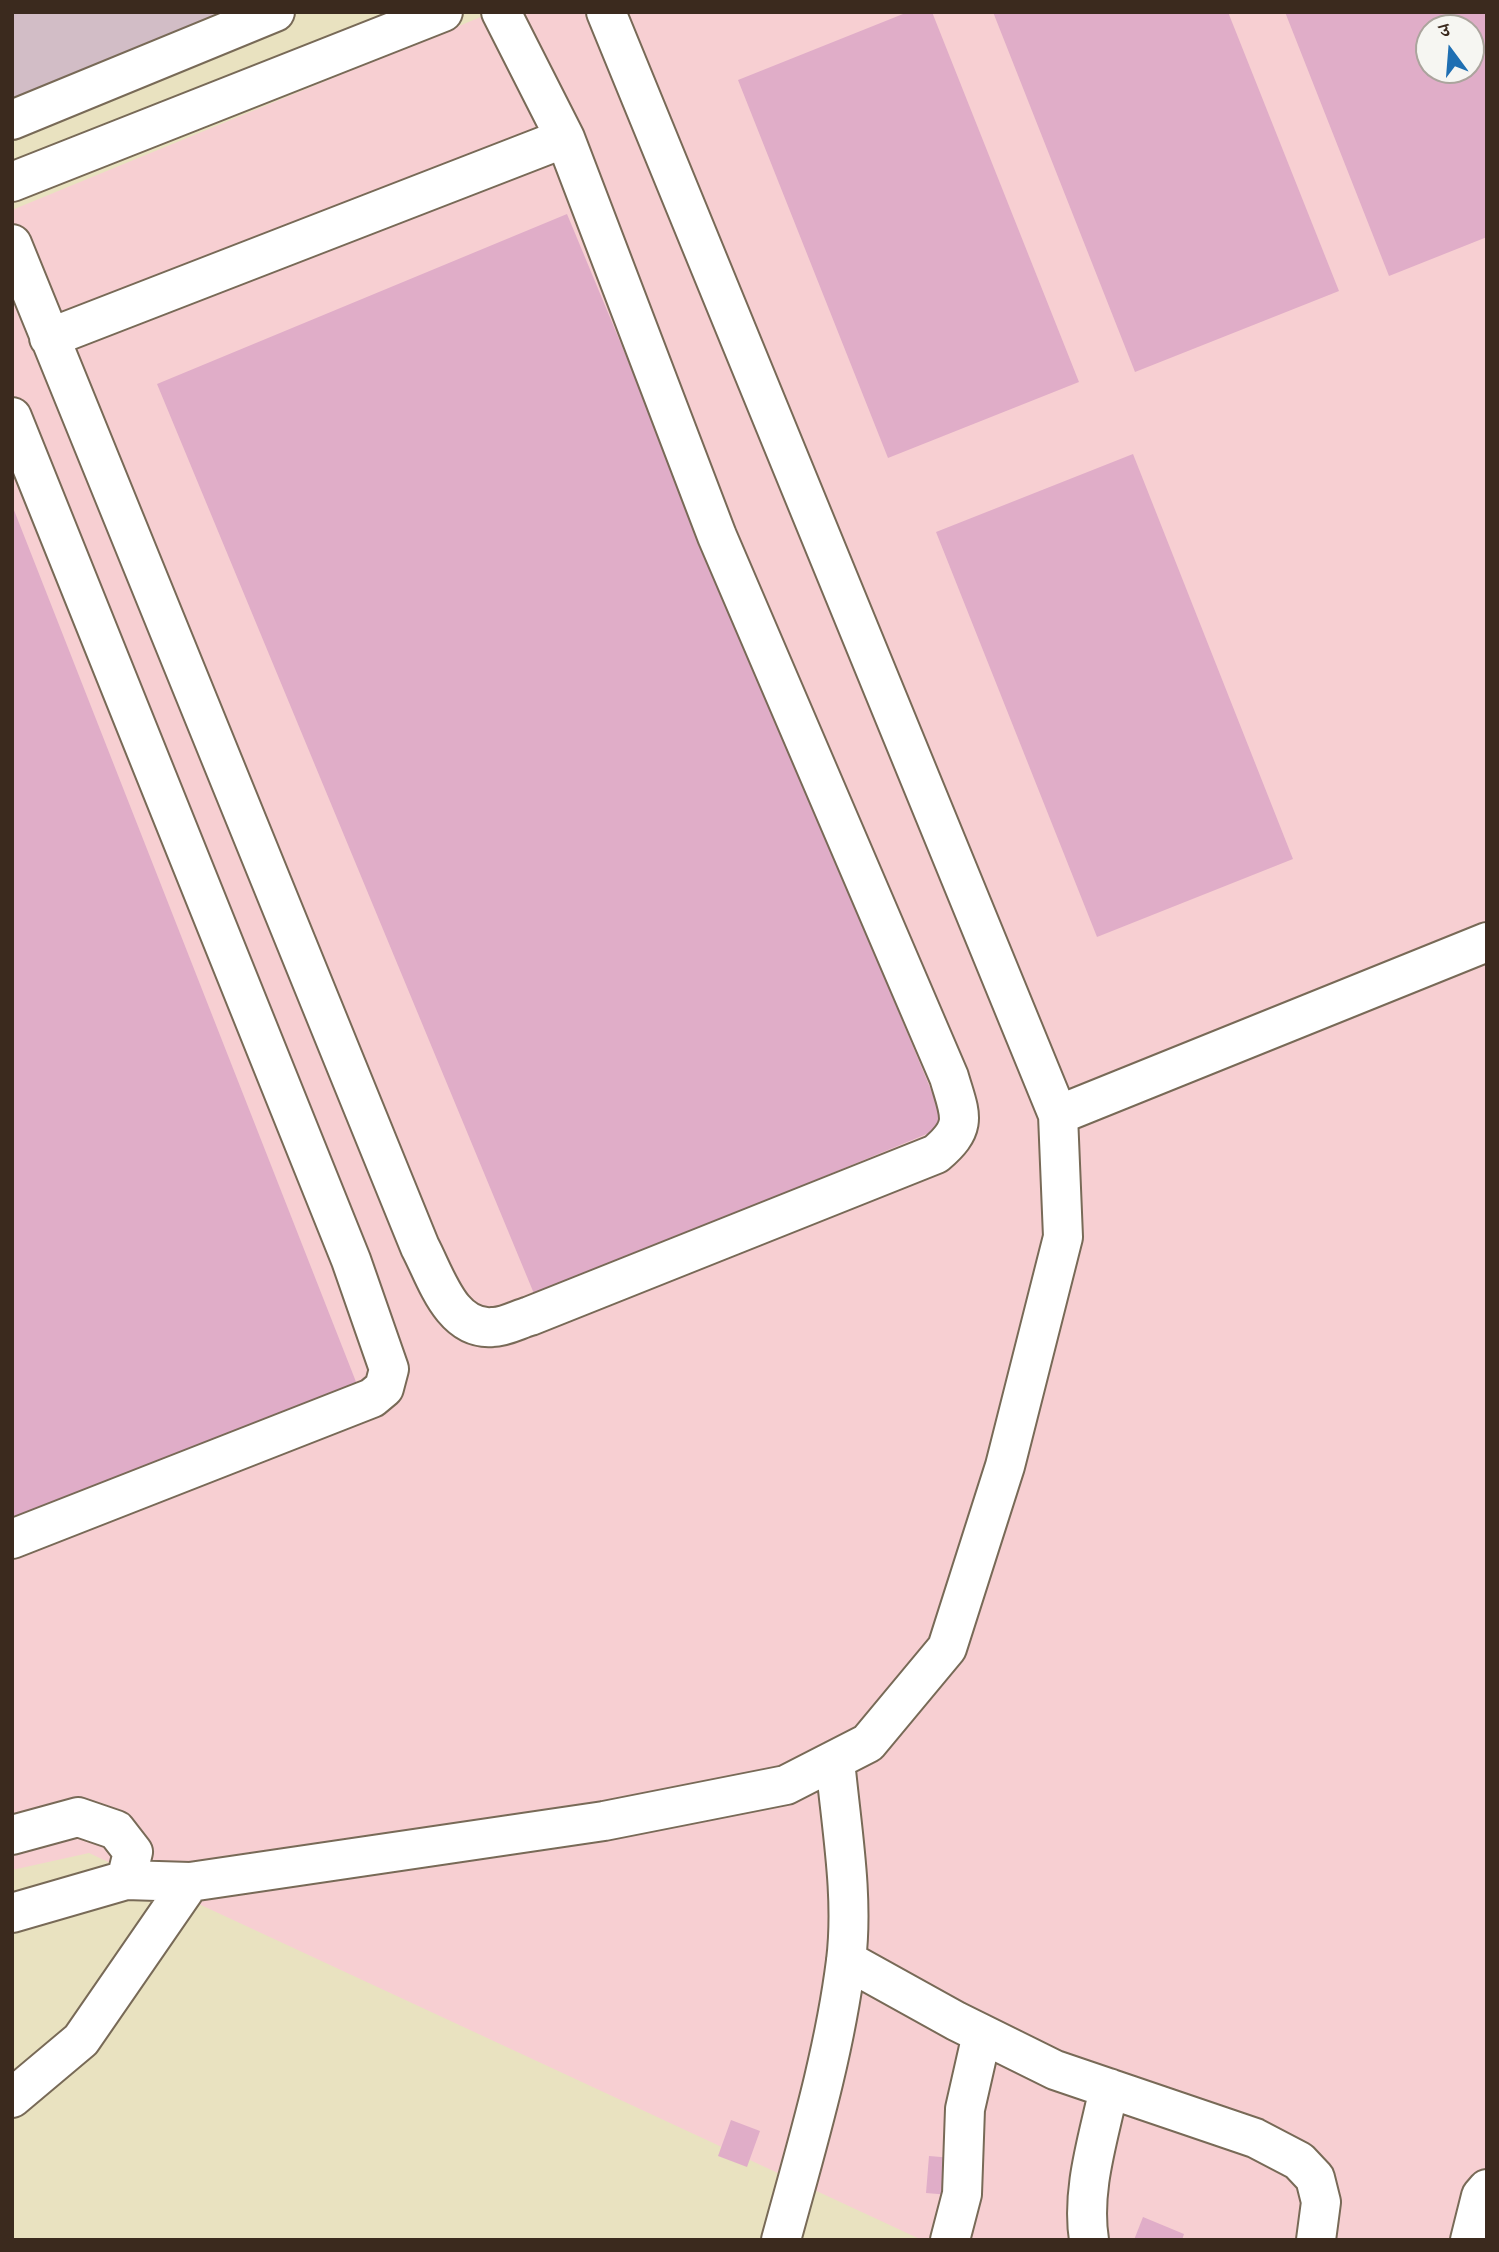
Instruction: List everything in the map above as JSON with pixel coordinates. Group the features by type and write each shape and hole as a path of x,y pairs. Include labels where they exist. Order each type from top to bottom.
{"street":[{"path":"12,120 275,12"},
{"path":"12,182 443,12"},
{"path":"12,244 420,1247 451,1307 466,1322 493,1328 530,1316 936,1154 956,1138 960,1115 949,1077 717,536 565,138 502,12"},
{"path":"12,1913 126,1880 190,1882 604,1822 786,1784 868,1743 947,1648 1005,1466 1063,1237 1058,1115 606,12"},
{"path":"49,338 565,138"},
{"path":"12,417 352,1260 383,1344 389,1370 384,1388 372,1398 12,1539"},
{"path":"1058,1115 1487,942"},
{"path":"781,2240 827,2070 846,1960 849,1905 835,1760"},
{"path":"12,1835 78,1817 116,1830 133,1852 126,1880"},
{"path":"12,2098 81,2040 190,1882"},
{"path":"846,1960 982,2034 1055,2070 1255,2138 1299,2161 1315,2178 1321,2202 1317,2240"},
{"path":"950,2240 962,2194 965,2109 982,2034"},
{"path":"1089,2240 1086,2218 1088,2188 1110,2088"},
{"path":"1470,2240 1481,2196 1487,2189"}],"shaded area":[{"path":"12,12 249,12 12,109"},
{"path":"493,12 1487,12 1487,2240 922,2240 89,1853 12,1870 12,210"}],"building":[{"path":"908,12 932,12 1079,382 888,458 738,80"},
{"path":"993,12 1228,12 1339,291 1135,372"},
{"path":"1285,12 1487,12 1487,237 1389,276"},
{"path":"567,214 946,1126 535,1296 157,384"},
{"path":"1133,454 1293,859 1097,937 936,532"},
{"path":"12,505 360,1392 12,1528"},
{"path":"731,2120 760,2131 747,2167 718,2156"},
{"path":"929,2156 953,2158 950,2195 926,2193"},
{"path":"1143,2217 1184,2234 1182,2240 1134,2240"}]}
